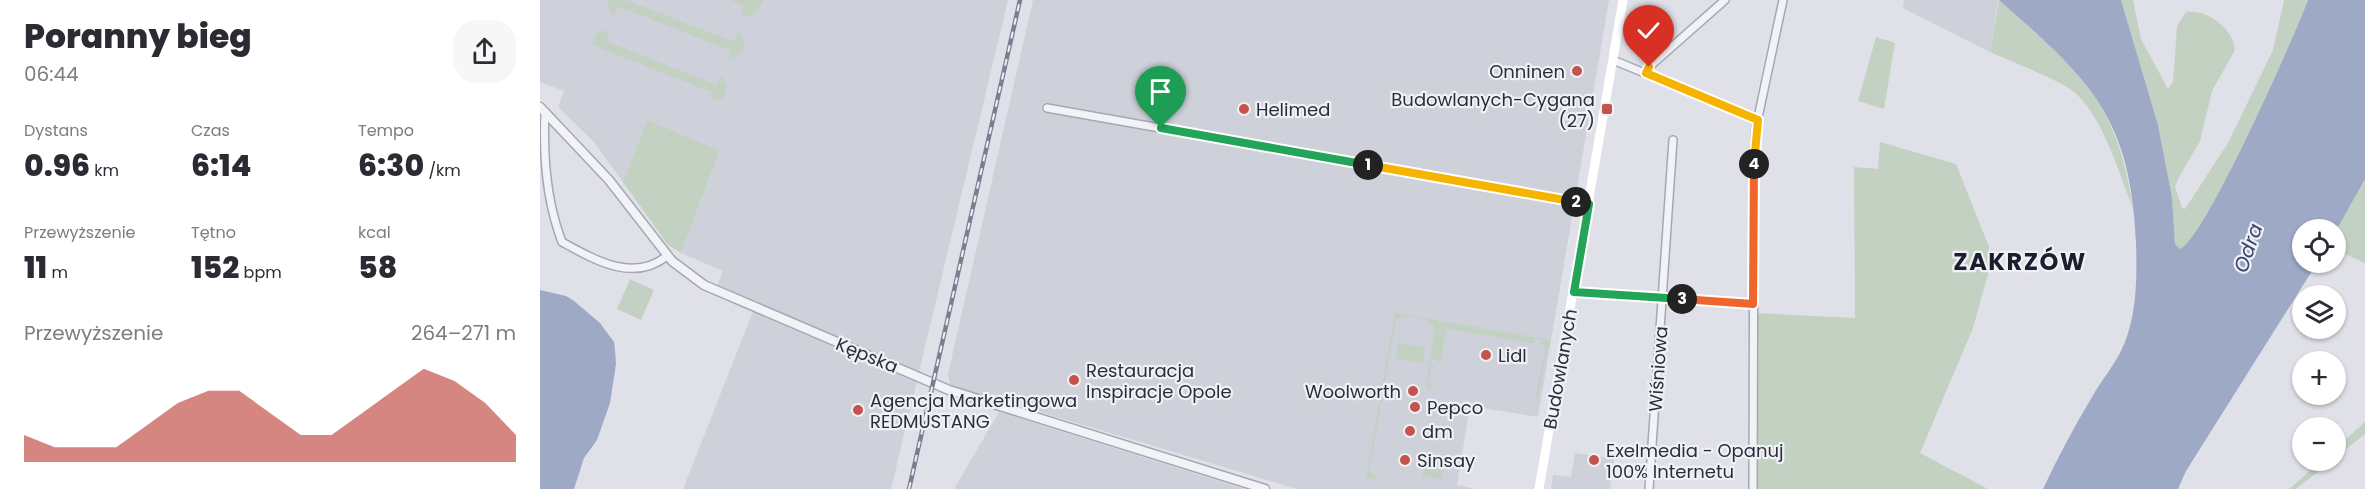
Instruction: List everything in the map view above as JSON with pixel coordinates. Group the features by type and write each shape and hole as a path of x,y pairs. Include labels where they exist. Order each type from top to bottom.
{"main road":[{"name":"Budowlanych","path":"1539,489 1623,0"}],"street":[{"path":"1646,73 1649,67 1725,0"},
{"path":"1753,489 1754,170 1758,120 1783,0"},
{"path":"1613,60 1758,120"},
{"path":"1047,108 1589,204"},
{"path":"543,110 554,219 562,242 598,261 629,270 657,265 667,256"},
{"name":"Kępska","path":"543,110 609,180 667,256 691,277 722,295 949,390 1264,489"},
{"name":"Wiśniowa","path":"1649,489 1664,298 1673,140"},
{"path":"1574,292 1753,304"}],"shaded area":[{"path":"540,0 1008,0 891,489 683,489 754,309 715,291 723,271 681,253 720,152 647,120 623,182 593,141 558,107 564,91 540,82"},
{"path":"1033,0 1609,0 1538,417 1470,406 1457,485 1476,489 1297,489 950,385 948,374"},
{"path":"1904,0 1998,0 1990,52 1903,8"},
{"path":"999,412 1244,489 954,489"},
{"path":"1575,453 1614,459 1610,489 1551,489 1553,475 1571,477"}],"green space":[{"path":"609,0 626,0 734,42 738,32 744,39 742,50 738,56 728,60 731,51 618,6 614,15 608,9"},
{"path":"730,0 763,0 755,13 745,16 741,15 744,6"},
{"path":"1999,0 2051,46 2090,89 2104,112 2116,139 2126,171 2133,208 2102,130 2084,102 2067,87 1990,52"},
{"path":"2121,0 2133,0 2141,39 2168,89 2173,82 2177,26 2186,12 2202,13 2218,21 2233,42 2235,50 2212,91 2200,141 2175,187 2182,208 2185,209 2228,143 2273,50 2284,0 2308,0 2268,92 2228,175 2209,211 2192,237 2180,249 2175,244 2172,197 2158,125"},
{"path":"609,31 606,41 717,85 721,76 727,86 722,99 710,101 714,93 592,45 596,34"},
{"path":"1876,37 1895,43 1884,109 1858,101"},
{"path":"647,120 720,151 681,253 668,245 623,182"},
{"path":"1880,142 1956,164 1989,247 1988,274 1973,328 1920,453 1988,489 1753,489 1753,313 1855,318 1854,167 1878,169"},
{"path":"2365,179 2365,263 2346,254 2346,219 2343,219"},
{"path":"630,279 654,290 641,320 617,309"},
{"path":"1395,313 1551,340 1537,402 1536,395 1546,346 1541,344 1544,340 1534,338 1535,343 1530,343 1438,327 1446,330 1441,361 1439,363 1432,359 1428,384 1434,386 1430,392 1426,386 1435,327 1427,321 1416,318 1405,317 1396,320 1369,470 1377,479 1433,489 1366,478"},
{"path":"1398,343 1425,347 1422,363 1395,358"},
{"path":"2365,422 2365,434 2346,449 2346,439"},
{"path":"1425,458 1444,462 1441,480 1425,476 1422,478"},
{"path":"2310,471 2319,471 2296,489 2289,489"}],"water":[{"name":"Odra","path":"1999,0 2121,0 2158,125 2172,197 2175,244 2180,249 2192,237 2209,211 2228,175 2268,92 2308,0 2365,0 2365,179 2343,219 2292,219 2292,273 2311,273 2303,285 2292,285 2292,303 2186,471 2178,489 2043,489 2060,454 2125,342 2134,305 2136,243 2132,199 2125,163 2114,131 2081,78"},
{"path":"540,290 566,296 574,301 600,323 614,342 616,364 610,403 597,440 584,458 574,489 540,489"}],"railway":[{"path":"909,489 1020,0"}],"place":[{"name":"Onninen","path":"1577,71"},
{"name":"Helimed","path":"1244,109"},
{"name":"Budowlanych-Cygana (27)","path":"1607,109"},
{"name":"Lidl","path":"1486,355"},
{"name":"Restauracja Inspiracje Opole","path":"1074,380"},
{"name":"Woolworth","path":"1413,391"},
{"name":"Pepco","path":"1415,407"},
{"name":"Agencja Marketingowa REDMUSTANG","path":"858,410"},
{"name":"dm","path":"1410,431"},
{"name":"Sinsay","path":"1405,460"},
{"name":"Exelmedia - Opanuj 100% Internetu","path":"1594,460"}],"district":[{"name":"ZAKRZÓW","path":"2020,261"}],"route":[{"path":"1161,128 1589,204 1574,292 1753,304 1754,170 1758,120 1646,73 1649,67"}]}
